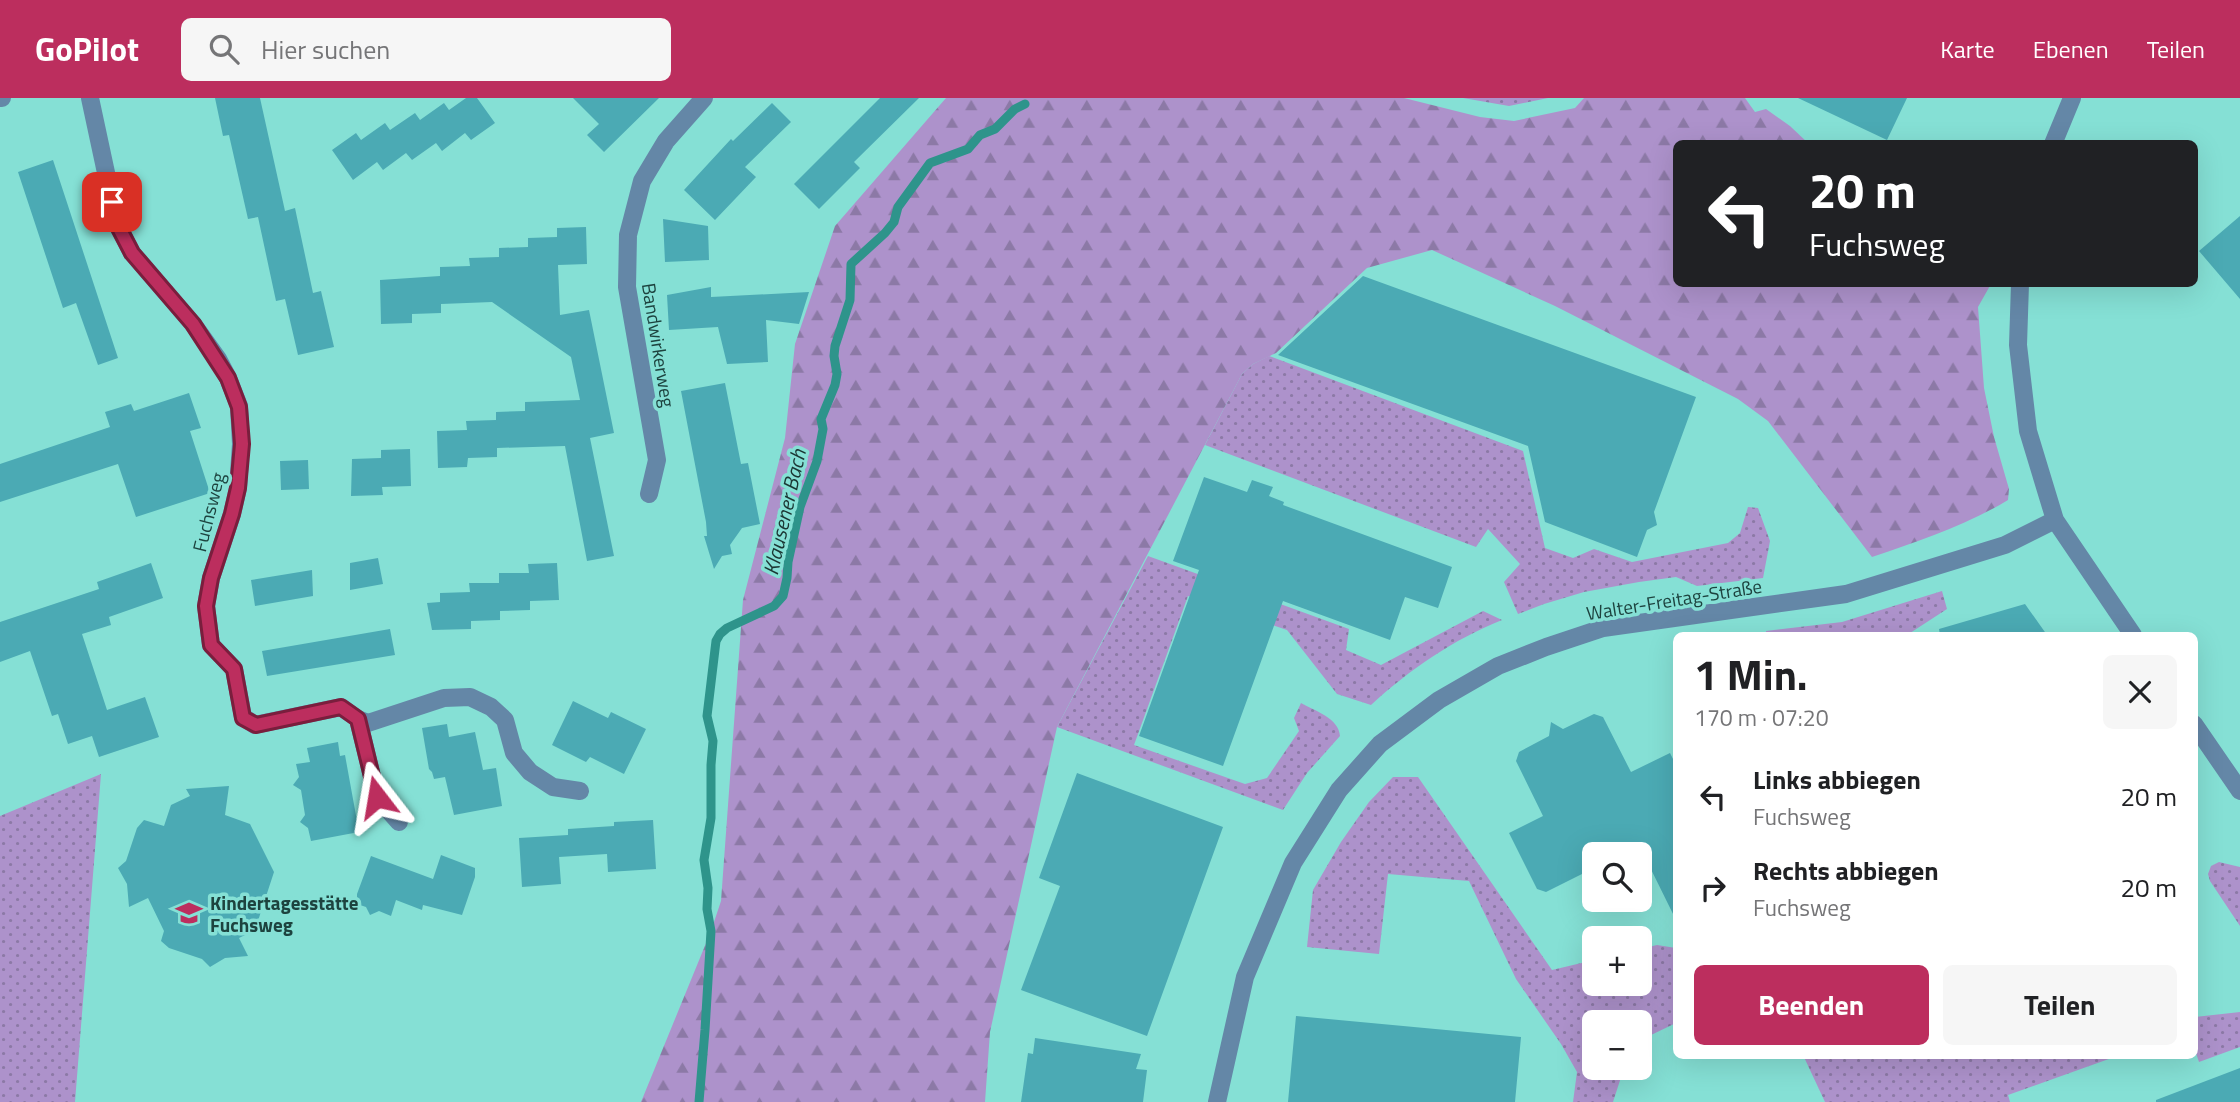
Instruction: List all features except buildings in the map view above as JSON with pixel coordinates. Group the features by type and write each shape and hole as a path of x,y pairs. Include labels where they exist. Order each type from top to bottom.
{"street":[{"name":"Fuchsweg","path":"90,98 117,224 132,253 193,324 218,359 239,407 242,444 238,488 211,578 206,606 211,645 234,669 243,718 256,725 341,707 368,723 444,698 470,697 491,707 505,720 514,753 530,772 553,787 580,791"},
{"name":"Bandwirkerweg","path":"649,494 657,460 627,287 628,235 642,181 666,141 704,98"},
{"path":"2055,140 2072,98"},
{"path":"2020,287 2018,345 2028,430 2054,520 2131,632"},
{"name":"Walter-Freitag-Straße","path":"1217,1102 1245,977 1293,863 1339,790 1380,744 1439,700 1498,666 1603,628 1846,594 2004,545 2054,520"},
{"path":"358,719 377,797 399,822"},
{"path":"2198,730 2240,791"}],"green space":[{"path":"946,98 1404,98 1480,117 1514,121 1575,108 1584,98 1745,98 1755,112 1766,109 1805,140 1673,140 1673,287 1989,287 1978,307 1984,388 2009,489 2008,500 1958,525 1872,557 1768,421 1738,399 1555,306 1432,250 1367,268 1276,353 1253,364 1242,374 1057,727 990,1032 985,1102 641,1102 721,901 743,600 785,438 795,344 835,226"},
{"path":"1463,98 1548,98 1509,106"},
{"path":"1269,356 1523,451 1545,548 1573,558 1594,549 1632,562 1728,543 1740,533 1748,507 1758,508 1770,541 1763,578 1697,586 1676,577 1639,582 1584,592 1518,614 1504,582 1520,564 1488,529 1476,547 1205,445 1242,374 1253,364"},
{"path":"1148,556 1349,629 1346,650 1381,665 1483,611 1502,620 1433,656 1371,705 1337,694 1287,630 1188,596 1134,745 1245,784 1267,778 1299,731 1294,718 1301,703 1331,720 1340,736 1307,773 1283,810 1057,727"},
{"path":"1942,591 1947,609 1912,632 1766,632 1842,622"},
{"path":"101,774 75,1102 0,1102 0,816"},
{"path":"1393,777 1418,777 1552,970 1582,963 1582,996 1652,996 1652,946 1673,948 1673,1024 1652,1035 1652,1010 1582,1010 1582,1080 1620,1080 1613,1102 1573,1102 1577,1072 1516,979 1469,881 1388,874 1379,954 1307,947 1313,890 1341,842 1369,802"},
{"path":"2219,862 2240,867 2240,926 2210,881 2208,874 2211,866"},
{"path":"2240,1012 2240,1047 2199,1062 2198,1017"},
{"path":"1805,1059 2109,1059 2008,1095 2010,1102 1825,1102"}],"waterway":[{"name":"Klausener Bach","path":"699,1102 711,931 704,860 711,818 713,741 707,716 716,641 727,628 774,606 783,596 800,507 817,461 823,429 821,419 835,385 835,346 850,300 851,264 894,222 898,207 930,163 968,149 980,135 995,129 1015,109 1025,104"}],"place":[{"name":"Kindertagesstätte Fuchsweg","path":"189,913"}],"route":[{"path":"112,202 117,224 132,253 193,324 218,359 239,407 242,444 238,488 211,578 206,606 211,645 234,669 243,718 256,725 341,707 358,719 377,797"}]}
